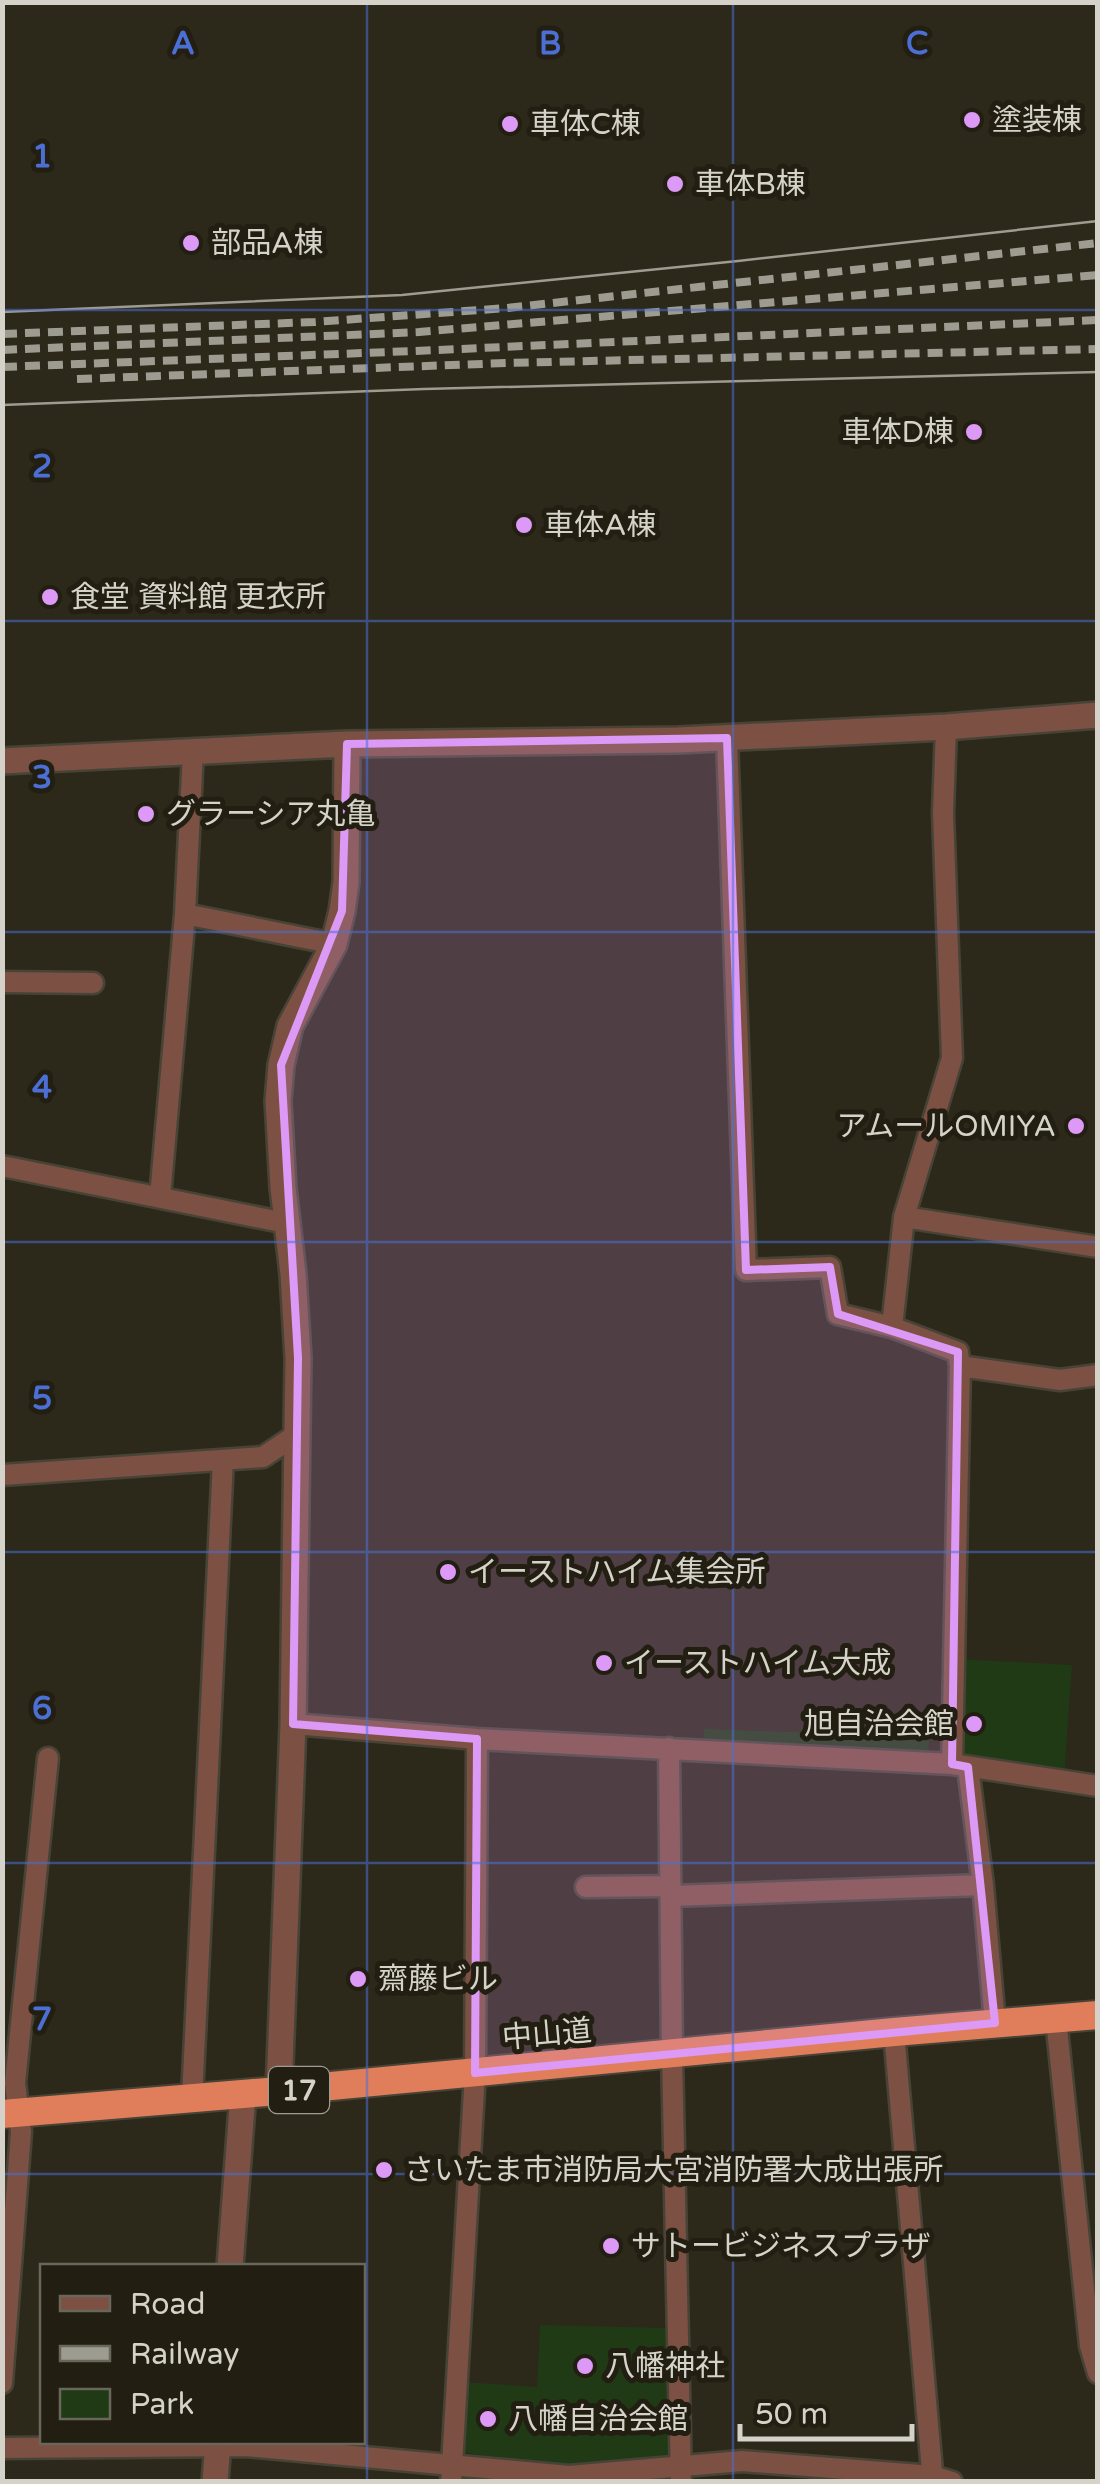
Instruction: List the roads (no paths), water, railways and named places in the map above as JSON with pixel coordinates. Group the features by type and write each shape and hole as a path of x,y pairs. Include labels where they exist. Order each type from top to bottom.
{"highway":[{"name":"中山道","path":"10,2114 1098,2015"}],"street":[{"path":"2,761 347,744 727,738 1098,715"},
{"path":"892,1327 904,1217 952,1058 942,814 946,727"},
{"path":"727,738 746,1270 830,1267 838,1314 892,1327 958,1352 960,1765 983,1885 995,2023"},
{"path":"279,2092 292,1724 297,1341 278,1101 290,1026 334,944 346,882 347,744"},
{"path":"160,1197 185,914 192,751"},
{"path":"185,914 334,944"},
{"path":"2,982 93,982"},
{"path":"2,1166 286,1223"},
{"path":"904,1217 1098,1247"},
{"path":"960,1366 1060,1380 1098,1375"},
{"path":"2,1475 263,1457 297,1434"},
{"path":"192,2098 222,1460"},
{"path":"292,1724 476,1739 960,1765 1098,1786"},
{"path":"452,2473 475,2073 476,1739"},
{"path":"670,1748 681,2475"},
{"path":"2,2382 21,2132 10,2114 48,1758"},
{"path":"586,1887 672,1891 983,1885"},
{"path":"1056,2019 1090,2346 1098,2372"},
{"path":"2,2448 218,2444 452,2473 569,2476 681,2475 742,2461 940,2480 894,2032"},
{"path":"230,2264 243,2094"},
{"path":"215,2482 218,2444"}],"tram line":[{"path":"2,312 402,295 1098,221"},
{"path":"2,405 424,389 1098,372"}],"railway":[{"path":"2,334 315,322 507,308 1098,243"},
{"path":"2,350 419,332 1098,275"},
{"path":"2,367 1098,320"},
{"path":"77,379 507,363 1098,349"}],"place":[{"name":"塗装棟","path":"972,120"},
{"name":"車体C棟","path":"510,124"},
{"name":"車体B棟","path":"675,184"},
{"name":"部品A棟","path":"191,243"},
{"name":"車体D棟","path":"974,432"},
{"name":"車体A棟","path":"524,525"},
{"name":"食堂 資料館 更衣所","path":"50,597"},
{"name":"グラーシア丸亀","path":"146,814"},
{"name":"アムールOMIYA","path":"1076,1126"},
{"name":"イーストハイム集会所","path":"448,1572"},
{"name":"イーストハイム大成","path":"604,1663"},
{"name":"旭自治会館","path":"974,1724"},
{"name":"齋藤ビル","path":"358,1979"},
{"name":"さいたま市消防局大宮消防署大成出張所","path":"384,2170"},
{"name":"サトービジネスプラザ","path":"611,2246"},
{"name":"八幡神社","path":"585,2366"},
{"name":"八幡自治会館","path":"488,2419"}]}
